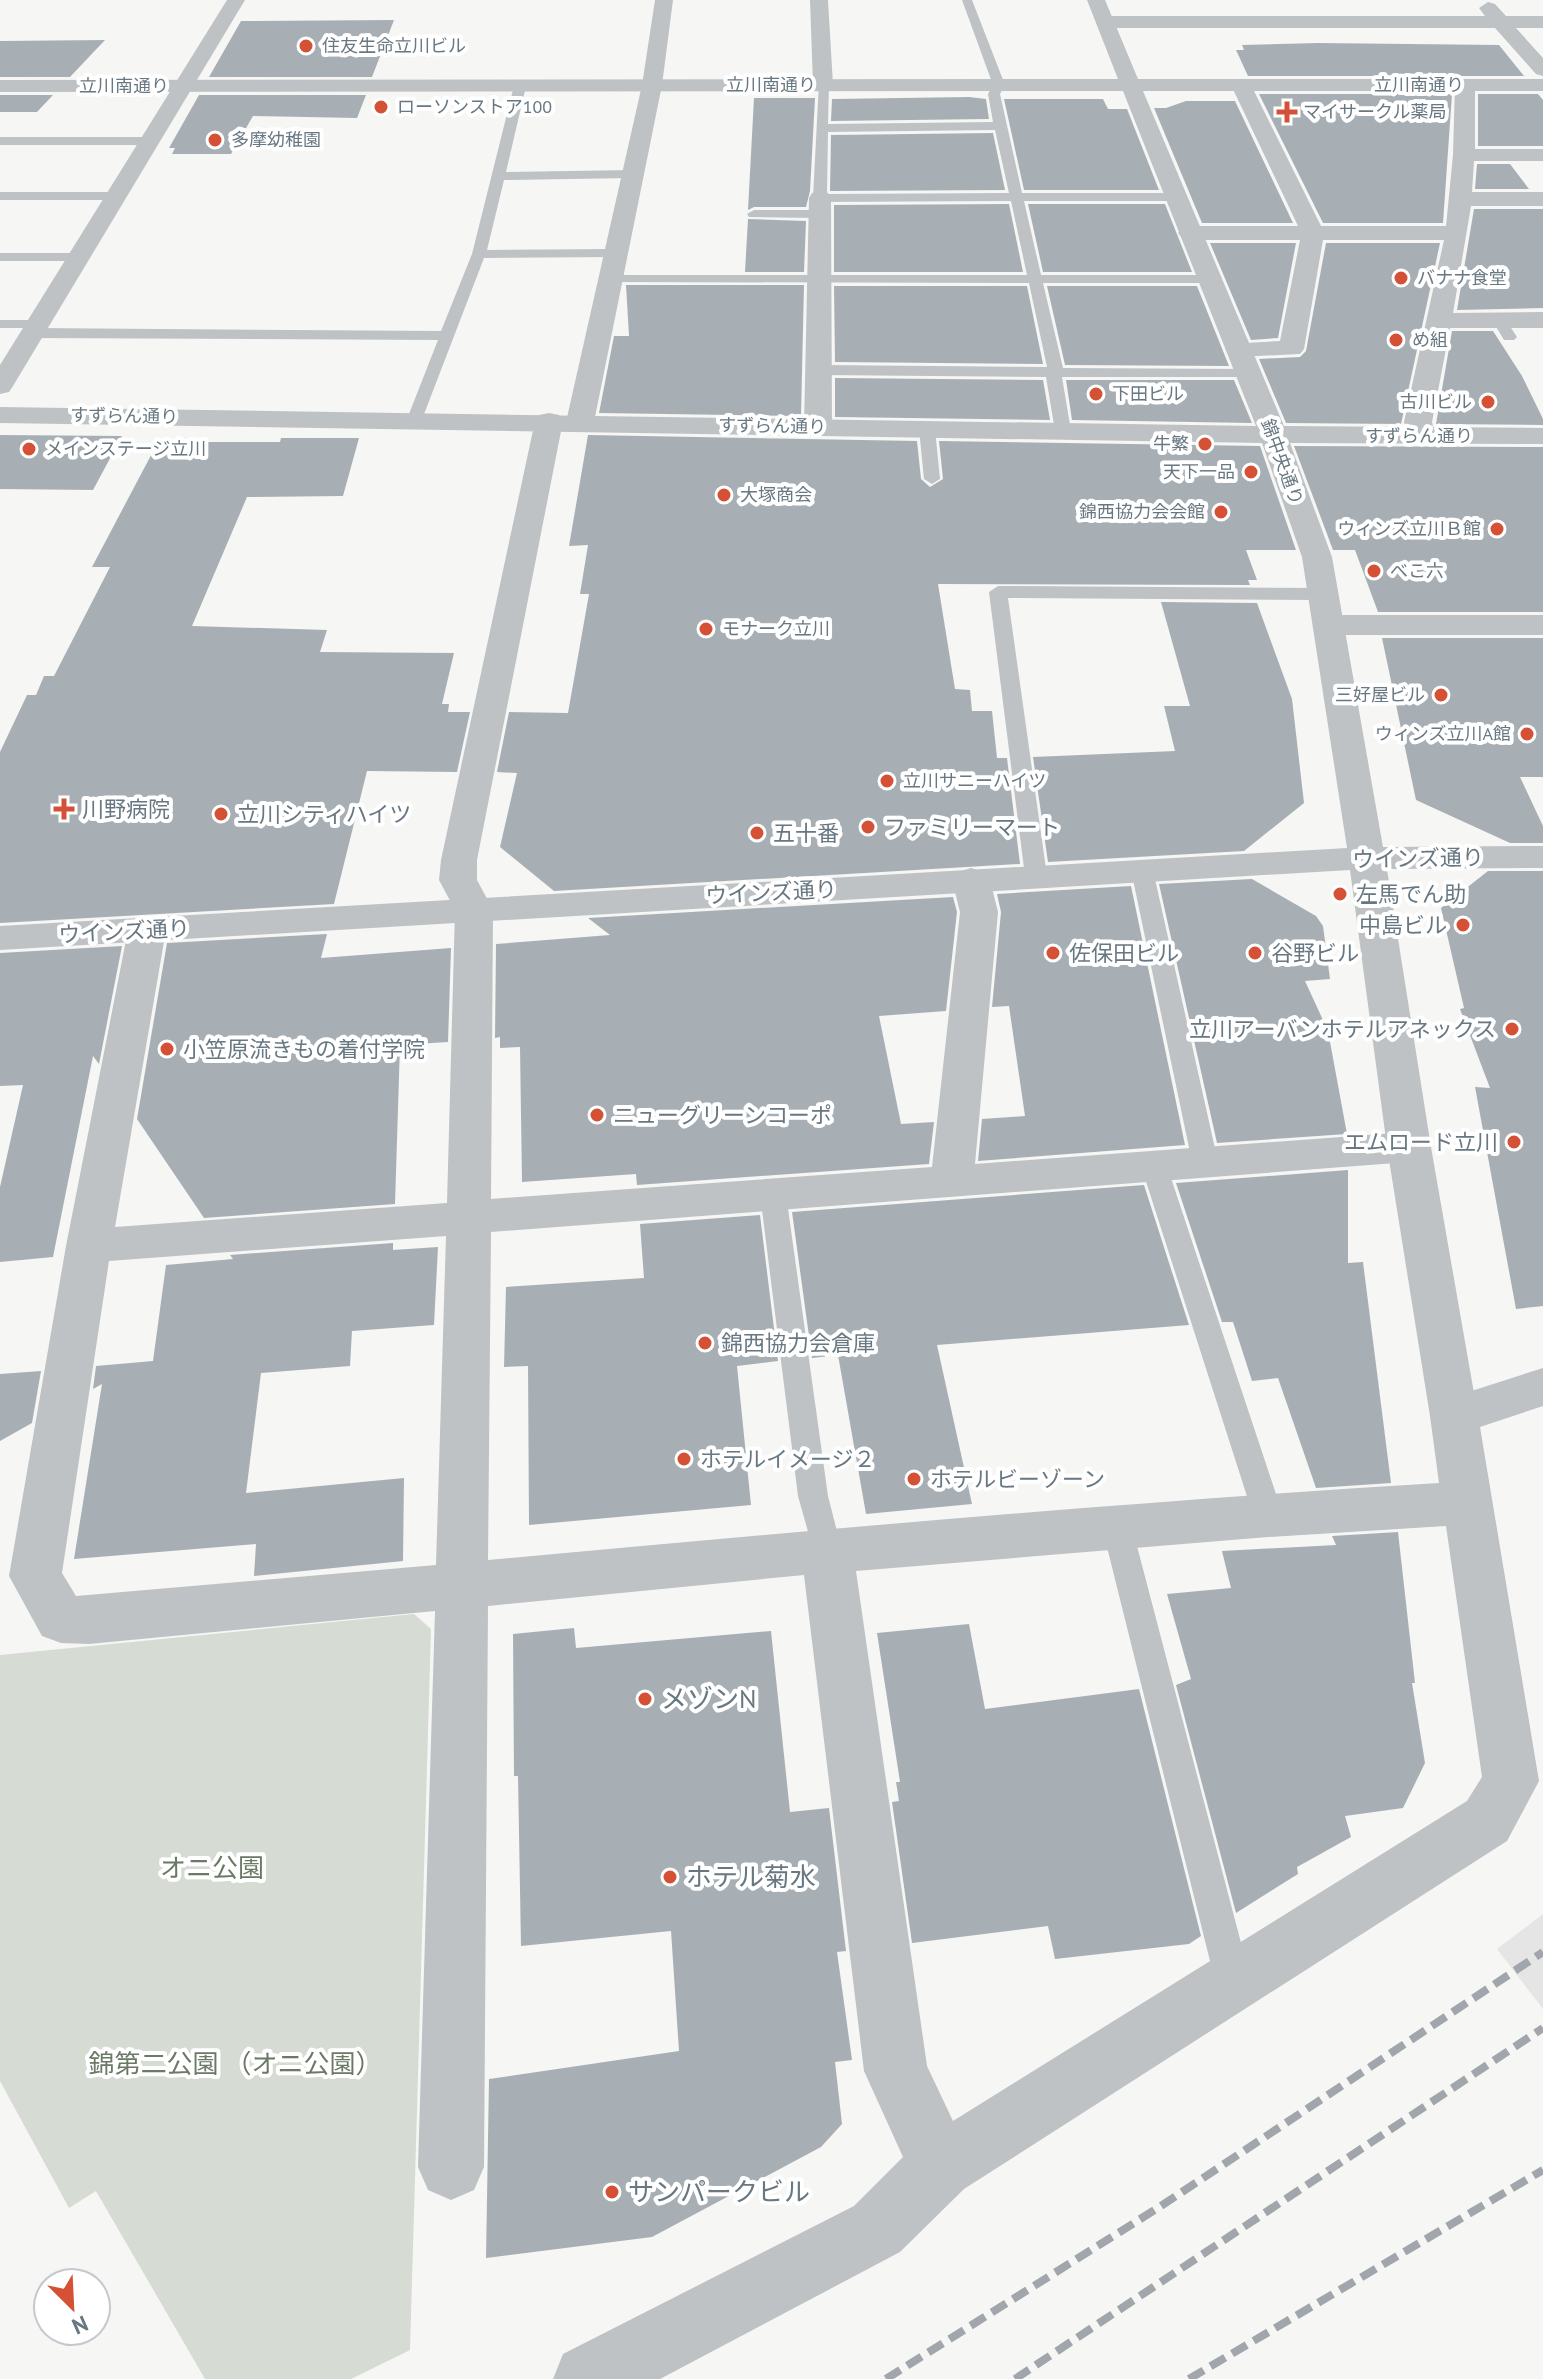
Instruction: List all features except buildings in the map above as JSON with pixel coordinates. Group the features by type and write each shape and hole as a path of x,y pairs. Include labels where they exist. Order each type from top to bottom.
{"street":[{"path":"0,386 236,0"},
{"path":"451,2167 474,910 458,880 459,860 564,421 610,279 652,85 664,0"},
{"path":"819,0 823,85"},
{"name":"錦中央通り","path":"588,2379 877,2229 941,2166 1487,1821 1511,1781 1409,1147 1368,858 1317,557 1274,436 1096,0"},
{"path":"1481,0 1543,70"},
{"path":"1105,22 1543,22"},
{"path":"1238,349 1291,349 1313,233 1241,85"},
{"path":"1421,436 1418,422 1462,199 1465,85"},
{"name":"立川南通り","path":"0,86 1543,85"},
{"path":"1464,155 1543,155"},
{"path":"1462,199 1543,199"},
{"path":"818,427 820,206"},
{"path":"1190,233 1457,233"},
{"path":"1439,321 1504,329 1543,320"},
{"name":"すずらん通り","path":"0,415 564,421 1274,436 1543,436"},
{"path":"1328,609 1543,625"},
{"name":"ウインズ通り","path":"0,938 1368,858 1543,857"},
{"path":"952,1181 979,912 971,880"},
{"path":"147,930 89,1246 35,1576 61,1619 89,1620 1117,1527 1468,1503"},
{"path":"89,1246 1409,1147"},
{"path":"1454,1416 1543,1387"},
{"path":"827,1551 896,2071 941,2166"}],"lane":[{"path":"967,0 999,85 994,94 1056,371 1054,377 1063,431"},
{"path":"820,206 823,85"},
{"path":"415,419 479,254 520,86"},
{"path":"824,128 1000,126"},
{"path":"0,141 150,141"},
{"path":"498,176 632,174"},
{"path":"0,196 117,196"},
{"path":"754,214 820,206 1016,198 1174,197"},
{"path":"479,254 615,253"},
{"path":"0,257 79,257"},
{"path":"610,279 1208,279"},
{"path":"0,324 35,329 445,336"},
{"path":"819,370 1247,374"},
{"path":"927,429 932,479"},
{"path":"1036,876 998,592 1328,609"},
{"path":"1142,870 1205,1162"},
{"path":"1154,1166 1268,1515"},
{"path":"773,1194 813,1496 827,1551"},
{"path":"1117,1527 1233,1981"}],"shaded area":[{"path":"1543,1914 1543,2009 1497,1949"}],"green space":[{"name":"オニ公園","path":"414,1614 431,1629 410,2350 351,2379 205,2379 96,2191 69,2208 0,2081 0,1655"}],"railway":[{"path":"886,2379 1161,2206 1543,1952"},
{"path":"1015,2379 1543,2028"},
{"path":"1189,2379 1543,2170"}],"place":[{"name":"住友生命立川ビル","path":"306,46"},
{"name":"ローソンストア100","path":"381,107"},
{"name":"マイサークル薬局","path":"1287,112"},
{"name":"多摩幼稚園","path":"215,140"},
{"name":"バナナ食堂","path":"1401,278"},
{"name":"め組","path":"1396,340"},
{"name":"下田ビル","path":"1096,394"},
{"name":"古川ビル","path":"1488,402"},
{"name":"牛繁","path":"1205,444"},
{"name":"メインステージ立川","path":"29,449"},
{"name":"天下一品","path":"1251,472"},
{"name":"大塚商会","path":"724,495"},
{"name":"錦西協力会会館","path":"1221,512"},
{"name":"ウィンズ立川Ｂ館","path":"1497,529"},
{"name":"べこ六","path":"1374,571"},
{"name":"モナーク立川","path":"706,629"},
{"name":"三好屋ビル","path":"1441,695"},
{"name":"ウィンズ立川A館","path":"1527,734"},
{"name":"立川サニーハイツ","path":"887,781"},
{"name":"川野病院","path":"64,809"},
{"name":"立川シティハイツ","path":"221,814"},
{"name":"ファミリーマート","path":"868,827"},
{"name":"五十番","path":"757,833"},
{"name":"左馬でん助","path":"1340,894"},
{"name":"中島ビル","path":"1463,925"},
{"name":"佐保田ビル","path":"1053,953"},
{"name":"谷野ビル","path":"1255,953"},
{"name":"立川アーバンホテルアネックス","path":"1512,1029"},
{"name":"小笠原流きもの着付学院","path":"167,1049"},
{"name":"ニューグリーンコーポ","path":"597,1115"},
{"name":"エムロード立川","path":"1514,1142"},
{"name":"錦西協力会倉庫","path":"705,1343"},
{"name":"ホテルイメージ２","path":"684,1459"},
{"name":"ホテルビーゾーン","path":"914,1479"},
{"name":"メゾンN","path":"645,1699"},
{"name":"ホテル菊水","path":"670,1877"},
{"name":"サンパークビル","path":"612,2192"}],"park label":[{"name":"錦第二公園 （オニ公園）","path":"235,2064"}]}
